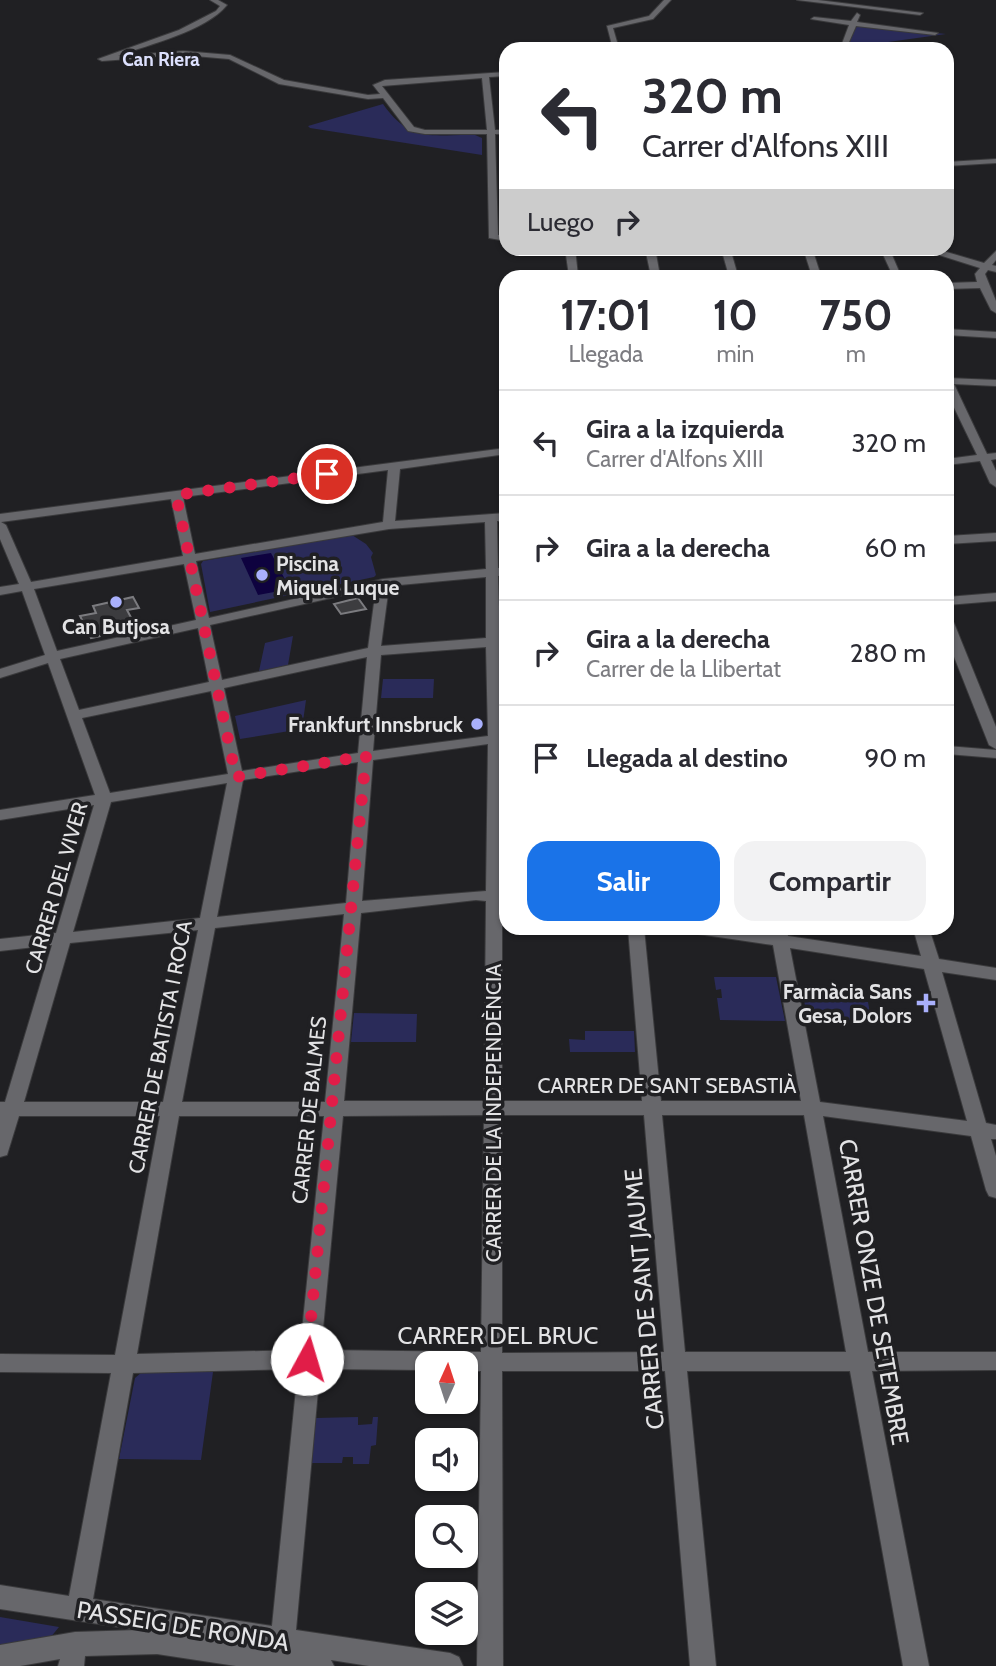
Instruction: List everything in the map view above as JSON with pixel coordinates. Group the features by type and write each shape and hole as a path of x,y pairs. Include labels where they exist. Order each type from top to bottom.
{"street":[{"path":"213,0 224,5 211,15 168,36 102,59 183,53 230,57 282,82 368,97 385,96"},
{"path":"614,42 609,27 652,18 668,0"},
{"path":"800,0 863,3 920,13"},
{"path":"914,30 925,0"},
{"path":"846,42 863,3"},
{"path":"814,19 935,33"},
{"path":"499,74 385,82 377,85 411,129 425,132 499,132"},
{"path":"485,75 495,156 490,192 494,238 499,238"},
{"path":"954,164 996,161"},
{"path":"490,192 499,192"},
{"path":"996,254 981,274 983,285 996,310"},
{"path":"949,256 996,269"},
{"path":"954,286 983,285"},
{"path":"954,332 996,335"},
{"path":"954,382 996,383"},
{"path":"954,394 990,457 996,483"},
{"path":"0,518 499,452"},
{"path":"954,461 990,457"},
{"path":"389,525 394,466"},
{"name":"CARRER DE BATISTA I ROCA","path":"79,1609 171,1108 236,777 176,495"},
{"path":"0,591 389,525 498,518"},
{"name":"CARRER DE LA INDEPENDÈNCIA","path":"498,518 499,642"},
{"name":"CARRER DEL VIVER","path":"0,524 104,798 64,939 6,1109 0,1150"},
{"path":"954,540 996,537"},
{"path":"0,674 52,657 383,583 499,571"},
{"name":"CARRER DE BALMES","path":"281,1656 374,651 383,583"},
{"path":"954,600 996,597"},
{"path":"954,640 996,745"},
{"path":"73,716 374,651 499,642"},
{"path":"0,815 366,756 499,738"},
{"path":"954,751 996,754"},
{"path":"0,945 476,895 499,897"},
{"name":"CARRER DE LA INDEPENDÈNCIA","path":"490,1666 494,1107 499,932"},
{"name":"CARRER DE SANT JAUME","path":"637,935 703,1666"},
{"name":"CARRER ONZE DE SETEMBRE","path":"779,935 916,1666"},
{"path":"784,935 996,974"},
{"path":"923,935 987,1131 996,1190"},
{"name":"CARRER DE SANT SEBASTIÀ","path":"6,1109 813,1108 987,1131"},
{"name":"CARRER DEL BRUC","path":"0,1363 123,1364 307,1359 492,1362 996,1361"},
{"name":"PASSEIG DE RONDA","path":"0,1597 79,1609 321,1666"},
{"name":"PASSEIG DE RONDA","path":"0,1657 73,1655 157,1642 281,1656 450,1666"}],"shaded area":[{"path":"857,26 946,34 888,42 849,42"},
{"path":"383,104 403,126 413,131 434,135 475,135 482,138 482,155 308,126"},
{"name":"Piscina Miquel Luque","path":"352,535 366,544 373,553 371,557 376,575 374,577 210,612 201,564 203,561"},
{"path":"271,553 290,589 258,595 241,558"},
{"path":"293,636 288,665 259,671 265,643"},
{"path":"383,679 434,679 433,698 381,698"},
{"path":"306,700 302,729 240,739 235,716"},
{"path":"714,977 776,977 785,1021 720,1020 717,998 722,998 721,989 716,990"},
{"path":"802,991 830,991 833,1001 868,1002 870,1013 862,1013 863,1020 808,1020"},
{"path":"354,1013 417,1014 416,1042 351,1042"},
{"path":"585,1031 634,1031 635,1052 570,1052 569,1039 585,1040"},
{"path":"142,1372 213,1372 201,1460 119,1459 135,1378"},
{"path":"358,1417 358,1425 372,1424 373,1417 378,1417 376,1445 371,1446 369,1464 353,1464 353,1457 343,1457 342,1463 312,1463 316,1418"},
{"path":"0,1617 59,1627 50,1638 0,1648"}],"building":[{"path":"133,597 139,608 127,610 135,625 126,627 128,630 91,638 80,616 96,613 93,606"},
{"path":"358,598 366,609 341,614 334,604"}],"place":[{"name":"Piscina Miquel Luque","path":"262,575"},
{"name":"Can Butjosa","path":"116,602"},
{"name":"Frankfurt Innsbruck","path":"477,724"},
{"name":"Farmàcia Sans Gesa, Dolors","path":"926,1003"}],"district":[{"name":"Can Riera","path":"161,59"}],"route":[{"path":"307,1359 354,901 366,756 236,777 176,495 327,474"}]}
